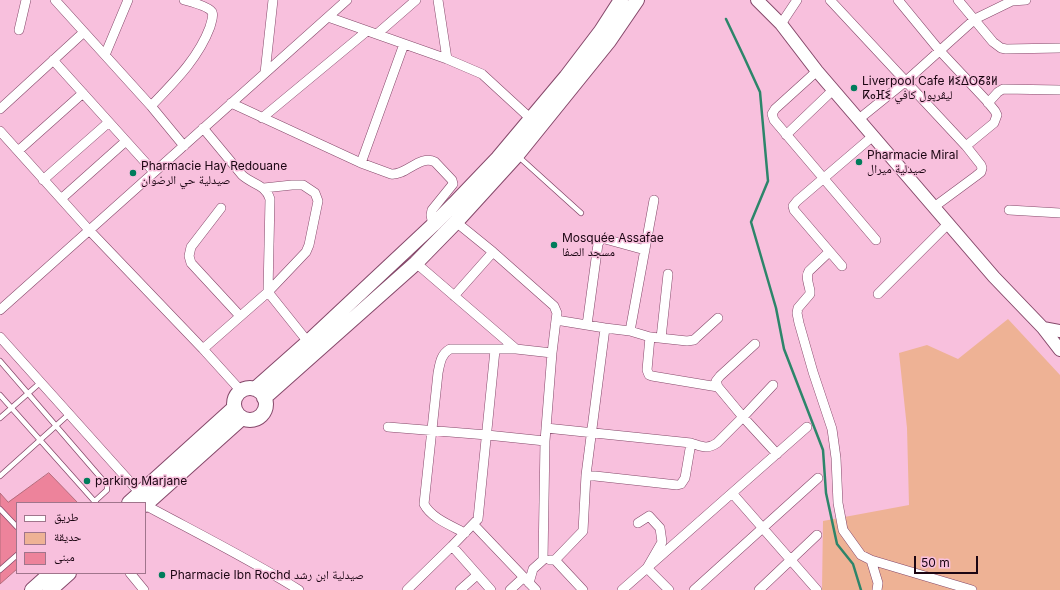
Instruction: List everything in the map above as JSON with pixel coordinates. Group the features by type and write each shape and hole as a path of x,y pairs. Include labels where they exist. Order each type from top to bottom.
{"main road":[{"path":"260,393 308,342 433,225 498,158 566,77 601,31 621,0"},
{"path":"260,393 416,263 456,222 517,155 609,41 637,0"},
{"path":"248,388 260,393 265,406 264,410 258,417 250,420 238,413 234,400 241,391 248,388"},
{"path":"143,501 238,413"},
{"path":"32,590 50,574"},
{"path":"50,590 68,574"}],"street":[{"path":"19,30 26,0"},
{"path":"55,0 151,106 184,146"},
{"path":"104,55 128,0"},
{"path":"151,106 186,69 198,52 206,37 213,18 213,15 208,8 184,0"},
{"path":"265,73 272,0"},
{"path":"0,310 347,0"},
{"path":"377,34 416,0"},
{"path":"438,0 446,59"},
{"path":"757,0 781,24 833,90 994,277 1043,328 1060,350"},
{"path":"781,24 796,0"},
{"path":"830,0 966,146 981,165 981,172 934,207"},
{"path":"898,0 940,51 995,111 996,115 994,123 966,146"},
{"path":"958,0 993,42 1001,48 1060,48"},
{"path":"859,119 906,81 975,19 1011,1 1026,0"},
{"path":"328,17 446,59 482,74 531,119"},
{"path":"262,118 367,31"},
{"path":"0,109 84,32"},
{"path":"361,163 404,44"},
{"path":"53,60 154,172"},
{"path":"818,71 775,109 772,114 774,120 876,240"},
{"path":"988,103 998,92 1003,89 1060,90"},
{"path":"786,134 833,90"},
{"path":"18,151 83,93"},
{"path":"231,104 361,163 394,175 426,160 431,160 452,180 453,184 432,210 431,215 433,225"},
{"path":"44,180 109,122"},
{"path":"203,128 242,175 248,181 264,188 268,193 270,199 268,292 308,342"},
{"path":"0,131 89,230 203,349 241,391"},
{"path":"842,266 793,208 793,204 873,136"},
{"path":"61,199 126,141"},
{"path":"203,349 268,292 306,252 310,245 318,201 315,193 303,185 264,188"},
{"path":"630,331 654,200"},
{"path":"220,208 191,247 189,256 191,263 240,316"},
{"path":"1010,210 1060,214"},
{"path":"456,222 493,252 554,306 557,313 552,353 545,441 543,560"},
{"path":"878,294 949,223"},
{"path":"587,325 598,244 601,239 645,250"},
{"path":"454,296 493,252"},
{"path":"829,252 807,274 806,276 810,294 798,308 797,313 813,372 832,428 836,458 838,503 843,530 861,555 871,560 972,590"},
{"path":"416,263 516,349"},
{"path":"661,338 668,274"},
{"path":"556,320 630,331 650,337 687,341 694,340 718,318"},
{"path":"529,584 533,568 543,560 555,560 583,531 586,475 604,328"},
{"path":"1043,328 1060,331"},
{"path":"0,337 69,414 143,501"},
{"path":"650,337 647,370 649,375 718,387"},
{"path":"755,344 720,376 716,382 718,387 743,417 777,454"},
{"path":"465,533 434,516 424,504 438,373 441,358 443,354 450,349 516,349 552,353"},
{"path":"407,590 474,525 478,519 495,350"},
{"path":"546,428 691,443 707,447 713,446 773,385"},
{"path":"388,427 545,441"},
{"path":"622,590 807,427"},
{"path":"586,475 677,486 681,484 685,478 691,443"},
{"path":"694,590 818,478"},
{"path":"732,493 817,590"},
{"path":"146,503 271,573 296,589"},
{"path":"638,522 649,516 660,528 662,542 647,568"},
{"path":"474,525 529,584"},
{"path":"760,590 817,535"},
{"path":"452,546 491,590"},
{"path":"555,560 583,590"},
{"path":"871,560 878,583 877,590"},
{"path":"647,568 669,590"},
{"path":"131,574 144,590"},
{"path":"460,590 477,575"},
{"path":"510,590 529,584"}],"lane":[{"path":"517,155 581,213"},
{"path":"0,361 108,485 107,490 95,502 0,395"},
{"path":"0,418 41,382"},
{"path":"0,476 69,414"},
{"path":"0,509 16,526"},
{"path":"0,570 16,556"}],"green space":[{"path":"1008,319 1060,375 1060,590 822,590 823,521 909,505 907,428 899,353 927,345 958,359"}],"building":[{"path":"49,473 77,502 16,502 16,570 0,584 0,493 8,502"}],"waterway":[{"path":"726,19 760,92 768,181 751,222 776,308 784,349 823,450 826,493 837,544 853,564 861,590"}],"place":[{"name":"Liverpool Cafe ⵍⵉⵠⵔⵒⵓⵍ ⴽⴰⴼⵉ ليڤرپول كافي","path":"854,88"},
{"name":"Pharmacie Miral صيدلية ميرال","path":"859,162"},
{"name":"Pharmacie Hay Redouane صيدلية حي الرضوان","path":"133,173"},
{"name":"Mosquée Assafae مسجد الصفا","path":"554,245"},
{"name":"parking Marjane","path":"87,481"},
{"name":"Pharmacie Ibn Rochd صيدلية ابن رشد","path":"162,575"}]}
